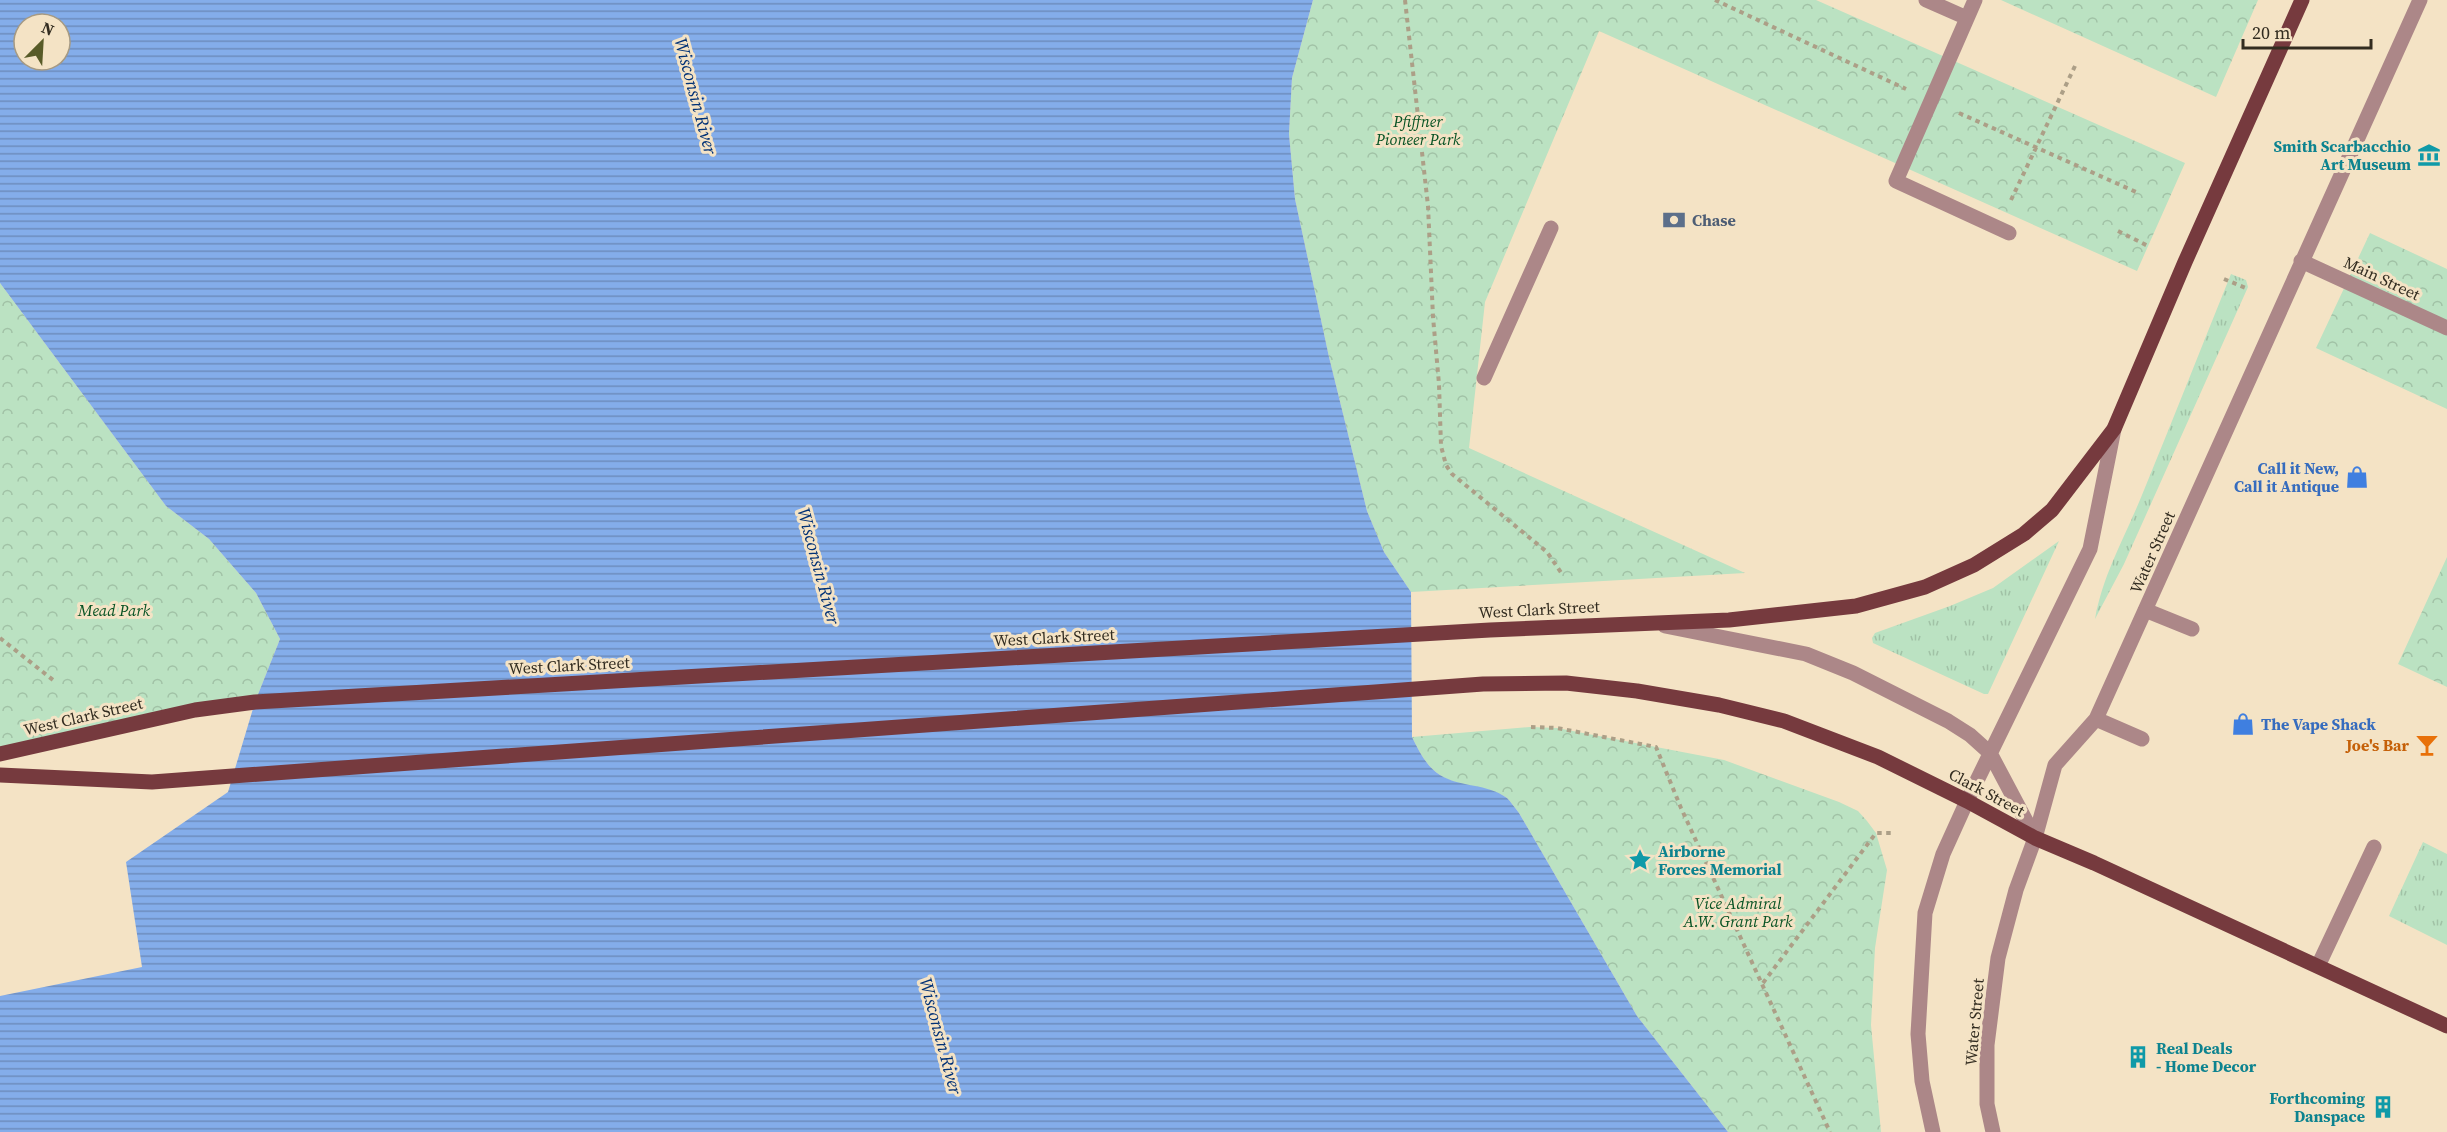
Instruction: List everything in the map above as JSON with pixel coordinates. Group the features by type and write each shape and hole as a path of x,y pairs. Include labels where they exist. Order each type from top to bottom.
{"main road":[{"path":"1648,623 1729,620 1856,606 1925,587 1974,565 2024,534 2052,510 2114,429 2185,262 2302,0"},
{"name":"West Clark Street","path":"0,753 195,710 255,702 1490,630 1648,623"},
{"name":"Clark Street","path":"0,775 152,782 1484,684 1566,683 1637,691 1719,705 1784,721 1838,740 1967,801 2035,838 2447,1026"}],"street":[{"path":"1926,0 1969,6 1896,182 2009,233"},
{"name":"Water Street","path":"1993,1132 1987,1104 1987,1046 1998,958 2016,890 2035,838 2055,765 2096,718 2420,0"},
{"path":"1484,378 1551,228"},
{"name":"Main Street","path":"2301,261 2447,328"},
{"path":"1933,1132 1922,1081 1918,1034 1925,913 1943,854 1967,801 2090,549 2114,429"},
{"path":"2145,610 2192,629"},
{"name":"West Clark Street","path":"1648,623 1753,641 1806,654 1853,673 1948,721 1970,735 1990,753 2035,838"},
{"path":"2096,718 2142,739"},
{"path":"2318,966 2374,847"}],"path":[{"path":"1405,0 1428,206 1441,446 1446,465 1452,474 1547,552 1562,574"},
{"path":"1714,0 1915,93"},
{"path":"2009,204 2075,66"},
{"path":"1958,112 2136,192"},
{"path":"2118,231 2150,247"},
{"path":"2224,279 2248,289"},
{"path":"0,638 52,680"},
{"path":"1530,727 1557,728 1656,747 1681,808 1830,1132"},
{"path":"1763,983 1876,833 1894,832"}],"green space":[{"name":"Pfiffner Pioneer Park","path":"1313,0 1816,0 2185,163 2137,271 1599,31 1485,302 1469,448 1745,573 1411,592 1384,552 1367,511 1329,357 1295,199 1289,134 1292,78"},
{"path":"2001,0 2258,0 2216,97"},
{"path":"2370,233 2447,269 2447,409 2316,348"},
{"path":"2231,274 2246,280 2248,287 2124,564 2095,619 2109,571"},
{"name":"Mead Park","path":"0,283 166,506 209,539 256,593 280,639 255,702 0,754"},
{"path":"2059,541 1988,694 1873,643 1872,638 1875,633 1993,588"},
{"path":"2447,557 2447,687 2398,664"},
{"name":"Vice Admiral A.W. Grant Park","path":"1530,727 1557,728 1724,760 1839,802 1858,811 1867,821 1876,833 1887,870 1875,948 1871,1025 1881,1132 1728,1132 1637,1016 1512,803 1491,790 1457,783 1440,775 1427,763 1412,737"},
{"path":"2423,842 2447,854 2447,945 2389,916"}],"water":[{"name":"Wisconsin River","path":"0,0 1313,0 1292,78 1289,134 1295,199 1329,357 1367,511 1384,552 1411,592 1412,737 1427,763 1440,775 1499,793 1512,803 1637,1016 1728,1132 0,1132 0,996 142,967 126,862 228,792 255,702 280,639 256,593 209,539 166,506 0,283"}],"place":[{"name":"Smith Scarbacchio Art Museum","path":"2429,155"},
{"name":"Chase","path":"1674,220"},
{"name":"Call it New, Call it Antique","path":"2357,477"},
{"name":"The Vape Shack","path":"2243,724"},
{"name":"Joe's Bar","path":"2427,745"},
{"name":"Airborne Forces Memorial","path":"1640,860"},
{"name":"Real Deals - Home Decor","path":"2138,1057"},
{"name":"Forthcoming Danspace","path":"2383,1107"}]}
